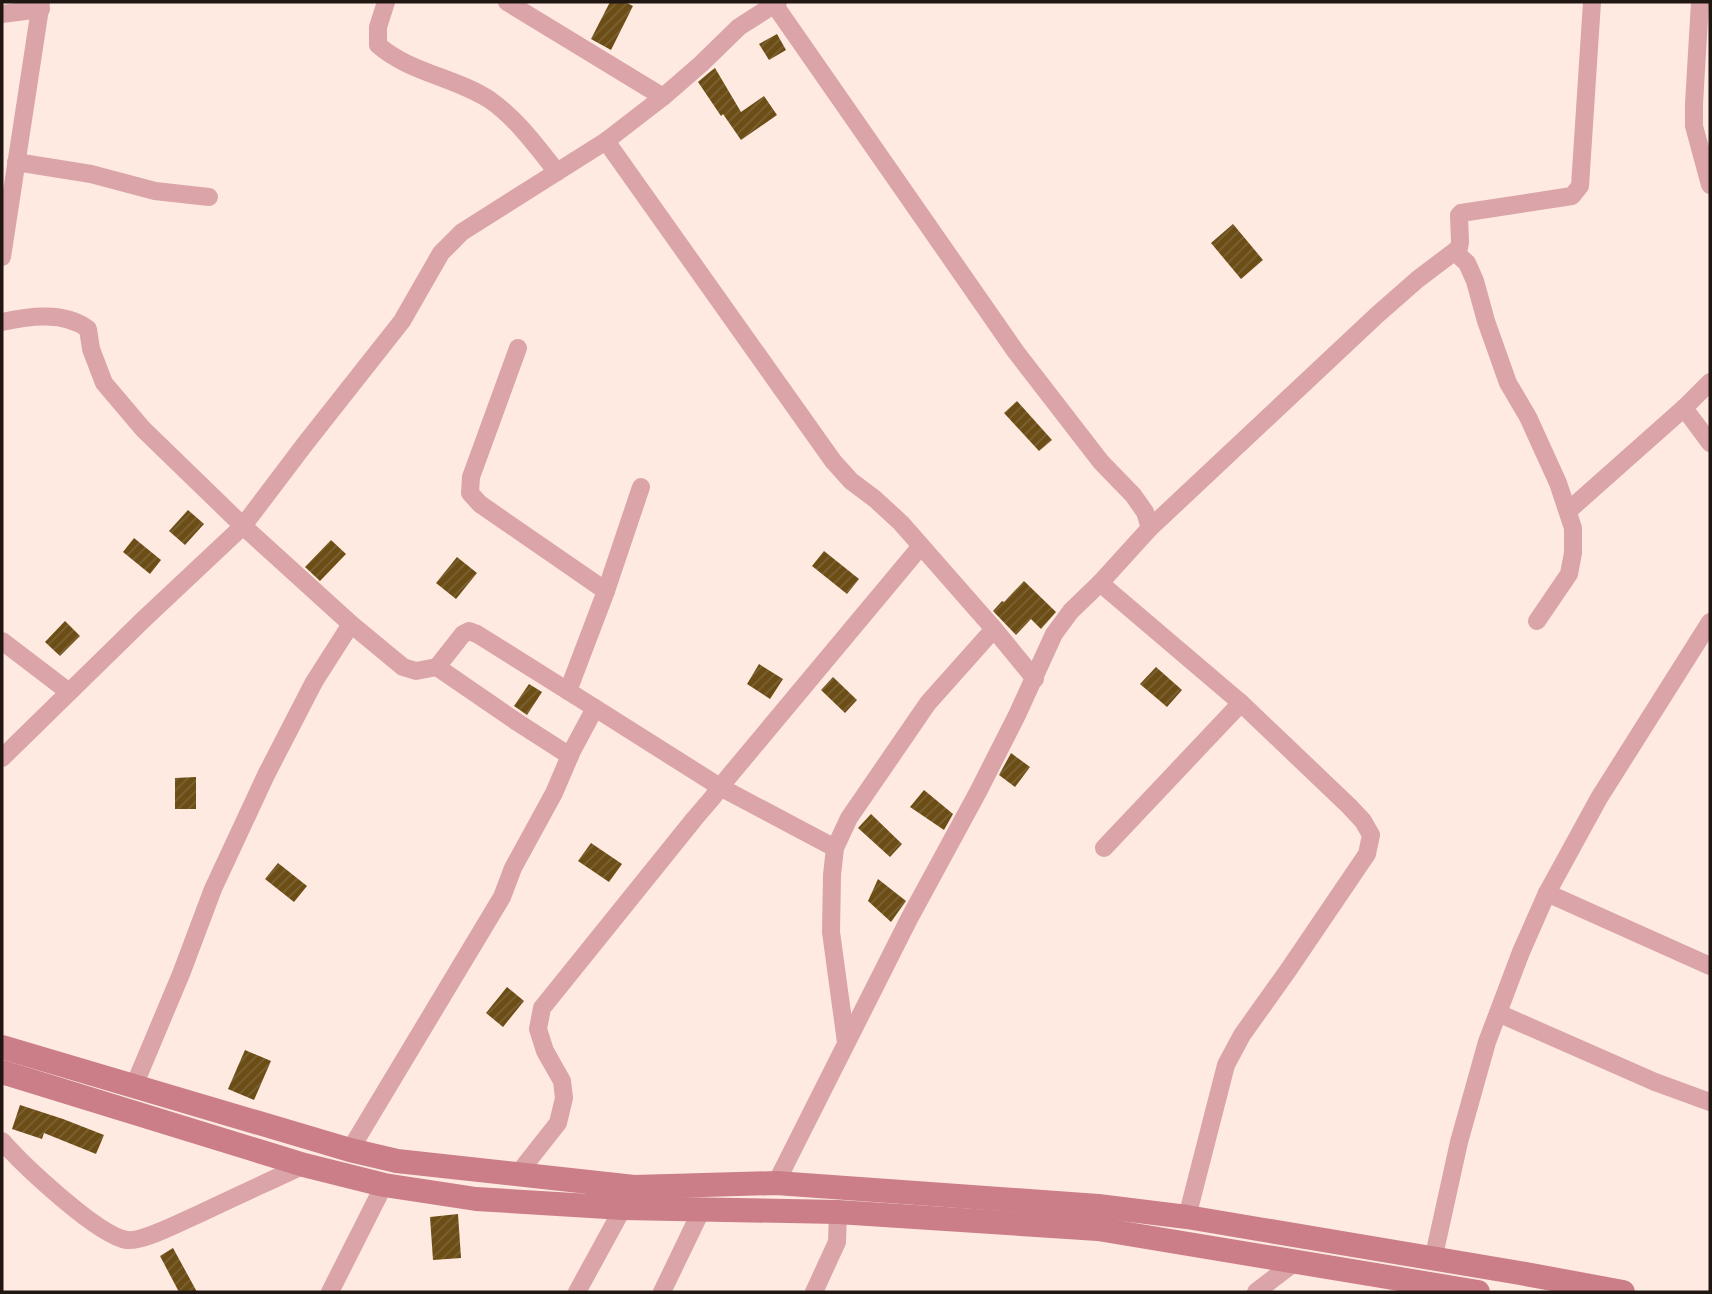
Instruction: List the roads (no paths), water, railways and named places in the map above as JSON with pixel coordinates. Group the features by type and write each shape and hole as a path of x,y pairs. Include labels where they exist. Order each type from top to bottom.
{"street":[{"path":"386,2 378,27 379,45 390,55 416,68 462,85 490,100 517,123 557,172"},
{"path":"507,2 663,97"},
{"path":"776,1183 909,919 978,792 1035,679 1054,634 1071,611 1150,528 1367,324 1418,279 1459,248 1458,218 1461,213 1572,196 1580,186 1592,2"},
{"path":"1700,2 1694,126 1710,185"},
{"path":"2,758 243,526 402,321 441,253 450,243 462,232 607,141 663,97 739,27 776,3 1016,352 1101,462 1133,495 1145,512 1150,528"},
{"path":"2,14 41,5 2,257"},
{"path":"607,141 833,461 921,546 1035,679"},
{"path":"16,162 91,174 155,191 209,197"},
{"path":"1455,252 1466,263 1475,281 1508,383 1528,417 1559,483 1573,528 1573,553 1569,574 1537,621"},
{"path":"2,322 28,316 65,318 80,322 88,328 104,383 143,429 243,526 351,624 403,667 416,671 438,667 463,634 469,631 477,634 720,787 835,848"},
{"path":"518,348 471,477 470,494 480,504 606,591"},
{"path":"1568,511 1710,382"},
{"path":"1684,408 1710,443"},
{"path":"568,691 606,591 640,487"},
{"path":"517,1175 558,1123 564,1098 562,1080 545,1051 538,1028 542,1008 720,787 921,546"},
{"path":"1100,583 1241,703 1349,806 1371,835 1367,855 1242,1035 1226,1065 1187,1217"},
{"path":"1433,1260 1459,1142 1487,1042 1521,952 1547,893 1599,798 1710,622"},
{"path":"134,1086 213,889 260,787 314,682 351,624"},
{"path":"846,1042 831,932 835,848 849,818 928,704 994,629"},
{"path":"2,640 69,692"},
{"path":"438,667 570,755"},
{"path":"1104,848 1241,703"},
{"path":"350,1150 502,897 513,868 554,793 595,708"},
{"path":"1547,893 1710,966"},
{"path":"1498,1013 1656,1082 1710,1102"},
{"path":"2,1047 350,1150 397,1161 634,1187 776,1183 1098,1206 1187,1217 1623,1292"},
{"path":"2,1072 304,1165 384,1185 476,1199 623,1208 838,1212 1098,1229 1478,1292"},
{"path":"2,1141 14,1155 80,1213 117,1238 128,1240 138,1240 173,1226 304,1165"},
{"path":"330,1292 384,1185"},
{"path":"577,1292 623,1208"},
{"path":"662,1292 702,1209"},
{"path":"814,1292 837,1242 838,1212"},
{"path":"1256,1292 1295,1262"}]}
